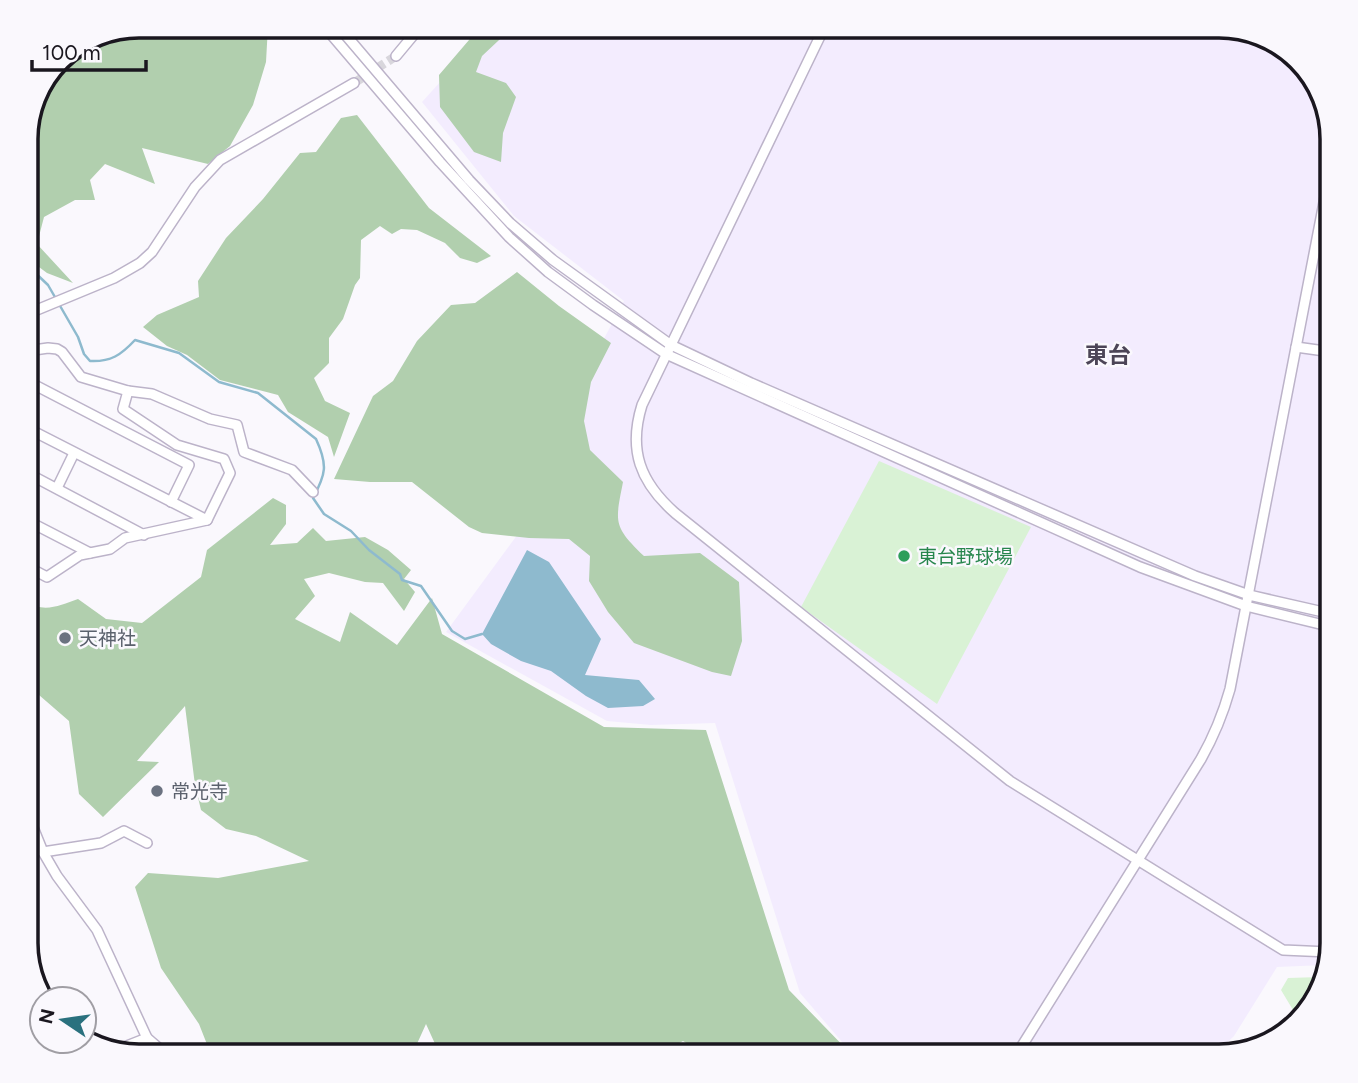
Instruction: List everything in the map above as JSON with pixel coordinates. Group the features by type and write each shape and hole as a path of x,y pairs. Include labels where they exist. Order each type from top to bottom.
{"street":[{"path":"334,38 440,162 509,237 559,280 668,349 1140,567 1247,606 1320,624"},
{"path":"348,38 469,180 510,223 553,260 668,349 1145,556 1249,595 1320,611"},
{"path":"396,56 411,38"},
{"path":"819,38 642,405 636,446 643,474 659,500 1010,781 1283,950 1319,952"},
{"path":"39,309 114,278 140,263 152,252 195,187 220,160 354,83"},
{"path":"1023,1044 1213,737 1230,689 1320,223"},
{"path":"1296,346 1320,350"},
{"path":"39,349 57,349 62,352 81,377 128,391 152,394 210,419 237,425 244,452 292,470 313,492"},
{"path":"39,389 189,465 171,502"},
{"path":"128,391 123,409 177,445 226,461 230,476 208,520"},
{"path":"39,435 208,520"},
{"path":"57,488 74,453"},
{"path":"39,479 144,535"},
{"path":"39,573 47,577 80,555 110,550 125,538 208,520"},
{"path":"39,527 90,554"},
{"path":"43,852 101,843 124,831 147,843"},
{"path":"39,842 57,876 97,930 147,1038 154,1044"},
{"path":"132,1044 147,1038"}],"shaded area":[{"path":"480,38 1219,38 1239,40 1257,46 1285,63 1303,83 1312,101 1318,119 1320,139 1320,944 1318,965 1277,967 1234,1036 1226,1044 844,1044 800,993 715,723 651,725 607,721 446,632 565,470 582,380 624,301 514,216 422,102"}],"green space":[{"path":"267,38 266,62 253,105 230,146 208,164 142,148 155,184 105,164 90,180 95,200 75,200 44,217 39,236 39,133 42,113 59,78 73,63 89,52 126,39"},
{"path":"471,38 501,38 482,56 476,72 506,83 516,97 503,133 501,162 474,152 440,107 439,75"},
{"path":"357,115 429,208 491,256 477,263 460,258 445,243 417,230 401,229 392,234 380,226 361,240 360,278 343,319 329,338 329,363 314,378 325,401 350,413 334,457 328,437 288,412 278,395 220,380 143,327 157,315 199,297 198,281 226,238 263,199 300,153 316,152 341,118"},
{"path":"39,246 73,283 39,267"},
{"path":"517,272 611,343 591,382 584,421 590,450 623,482 618,516 627,538 644,556 700,553 739,582 742,641 731,676 712,672 634,643 608,612 589,581 590,556 569,539 482,533 469,527 412,482 334,479 373,396 393,381 417,341 451,305 475,303"},
{"path":"879,461 1031,527 937,704 801,607"},
{"path":"273,498 286,505 286,524 270,545 297,543 313,528 326,541 365,537 388,550 411,570 404,579 415,592 404,611 383,583 365,582 329,573 304,579 315,596 295,619 340,642 350,612 397,645 432,598 442,634 604,727 706,730 789,990 841,1044 688,1044 683,1041 677,1044 435,1044 426,1024 417,1044 207,1044 199,1024 161,968 135,887 148,873 218,878 309,861 256,836 226,829 201,810 195,785 185,706 137,761 159,762 103,817 79,794 69,721 39,695 39,607 58,606 78,599 106,619 142,623 201,577 207,550"},
{"path":"1313,977 1306,994 1292,1013 1293,1010 1281,990 1288,978"}],"water":[{"path":"527,550 549,562 601,639 585,675 639,680 655,699 643,706 608,708 551,671 521,661 491,644 482,634"}],"waterway":[{"path":"39,276 48,285 90,361 115,356 135,340 179,353 219,382 258,393 316,439 324,469 313,498 324,514 351,531 369,550 400,574 402,580 421,586 452,631 465,639 482,634"}],"tunnel":[{"path":"354,83 396,56"}],"place":[{"name":"東台野球場","path":"904,556"},
{"name":"天神社","path":"65,638"},
{"name":"常光寺","path":"157,791"}],"district":[{"name":"東台","path":"1108,355"}]}
